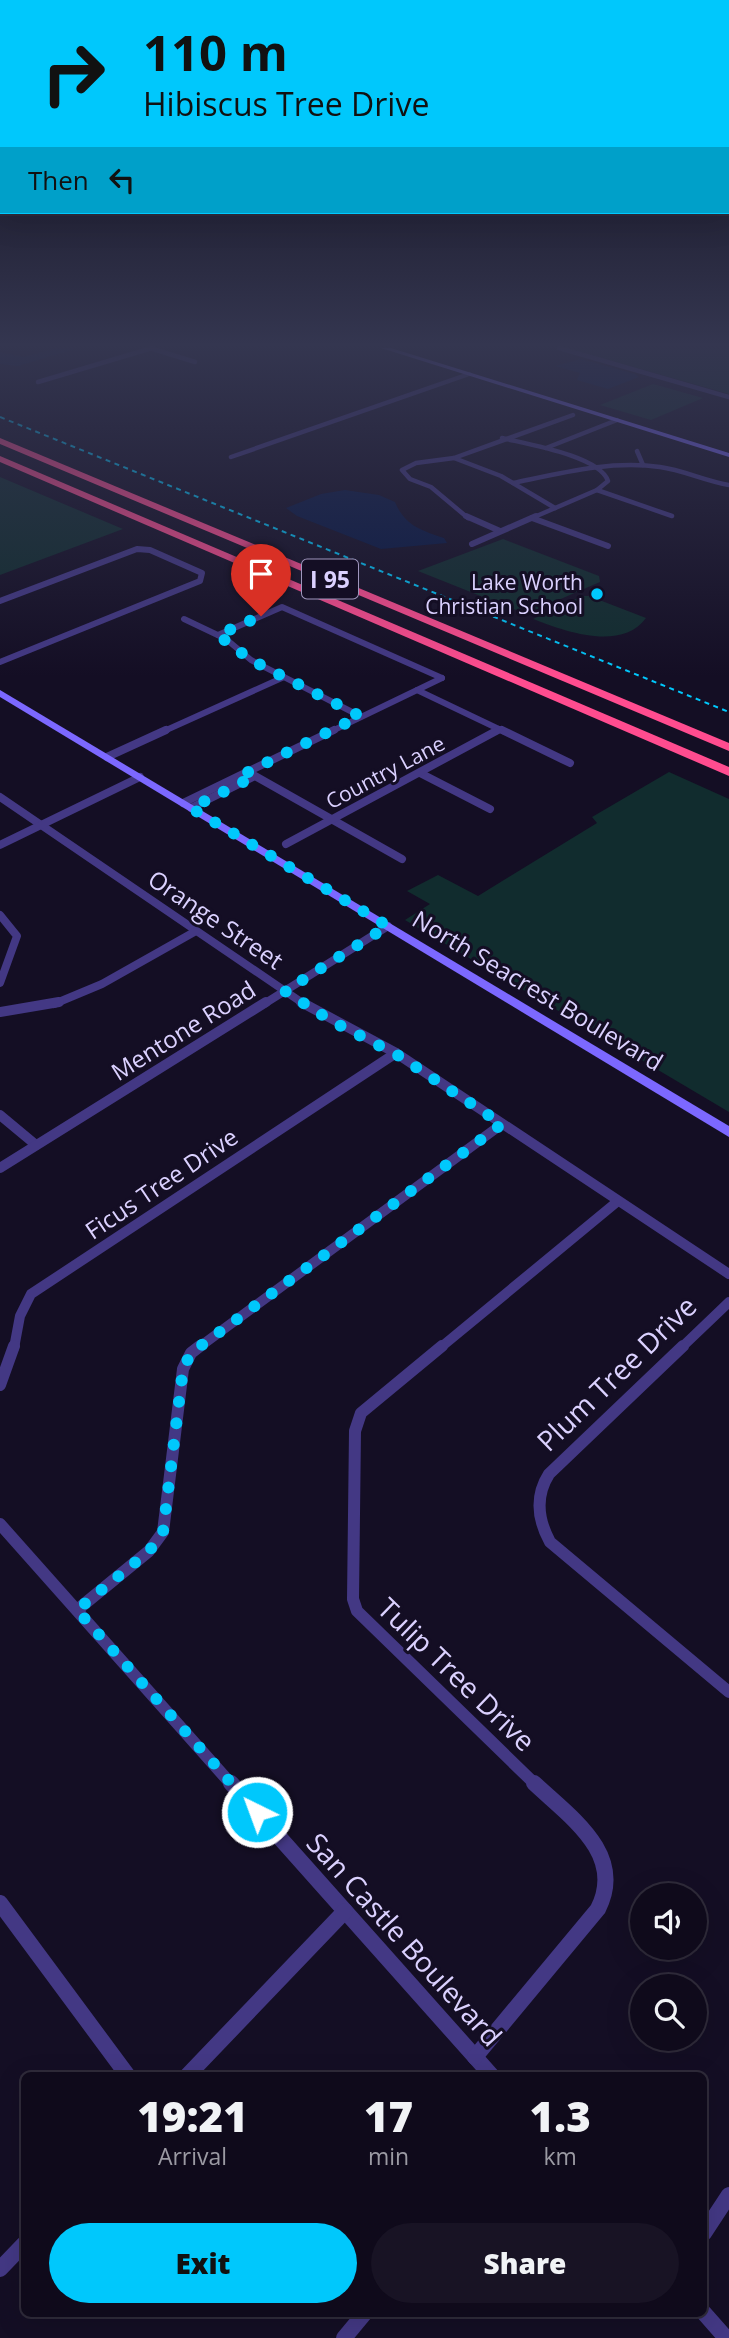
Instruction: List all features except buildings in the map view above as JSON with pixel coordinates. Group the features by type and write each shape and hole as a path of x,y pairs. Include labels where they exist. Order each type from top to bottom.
{"highway":[{"name":"I 95","path":"39,457 729,747"},
{"path":"55,457 68,469"},
{"name":"I 95","path":"0,459 729,772"}],"street":[{"path":"472,544 597,490 608,479 599,467 572,457"},
{"path":"639,457 643,466"},
{"path":"500,531 470,520 431,487 403,475 402,470 407,466 454,458 513,483 530,496 555,508"},
{"path":"513,483 599,467 643,466 666,468 729,485"},
{"path":"597,490 672,516"},
{"path":"532,517 608,545"},
{"path":"0,601 137,549 150,550 202,573 200,580 0,662"},
{"path":"187,806 360,716 442,678 282,607 218,635"},
{"path":"184,619 218,635 251,660 360,716"},
{"path":"107,757 284,677"},
{"path":"417,690 570,763"},
{"name":"North Seacrest Boulevard","path":"0,693 729,1132"},
{"name":"Country Lane","path":"286,844 499,730"},
{"path":"420,773 490,809"},
{"path":"251,774 402,859"},
{"path":"0,845 140,777"},
{"name":"Orange Street","path":"0,797 285,991 333,1022 396,1054 729,1274"},
{"path":"0,915 12,926 17,936 0,983"},
{"name":"Mentone Road","path":"0,1168 388,926"},
{"path":"0,1012 33,1009 78,997 196,931"},
{"name":"Ficus Tree Drive","path":"0,1385 7,1375 22,1310 32,1294 396,1054"},
{"path":"0,1115 36,1145"},
{"path":"77,1610 149,1551 163,1532 183,1369 191,1353 502,1124"},
{"name":"Tulip Tree Drive","path":"475,2057 598,1909 605,1897 607,1866 593,1839 357,1611 353,1599 355,1431 361,1413 618,1200"},
{"name":"Plum Tree Drive","path":"729,1302 549,1474 539,1492 541,1521 550,1542 729,1692"},
{"name":"San Castle Boulevard","path":"0,1524 488,2072"},
{"path":"1,1906 125,2072"},
{"path":"191,2072 345,1911"},
{"path":"707,2228 729,2195"},
{"path":"0,2269 21,2247"},
{"path":"707,2316 726,2338"},
{"path":"344,2338 362,2317"}],"green space":[{"path":"0,477 123,529 0,575"},
{"path":"503,539 599,576 600,582 526,614 418,571"},
{"path":"582,596 589,596 646,618 635,628 622,634 607,636 576,633 533,619"},
{"path":"669,772 729,799 729,1112 405,920 430,904 407,891 438,875 478,896 597,823 592,817"}],"water":[{"path":"345,490 379,495 395,502 409,522 444,538 447,543 381,549 297,516 286,508 321,494"}],"railway":[{"path":"99,457 729,712"}],"place":[{"name":"Lake Worth Christian School","path":"597,594"}],"route":[{"path":"257,1812 77,1610 149,1551 163,1532 183,1369 191,1353 502,1124 419,1068 319,1014 285,991 388,926 191,808 255,776 248,772 360,716 251,660 218,635 261,616"}]}
